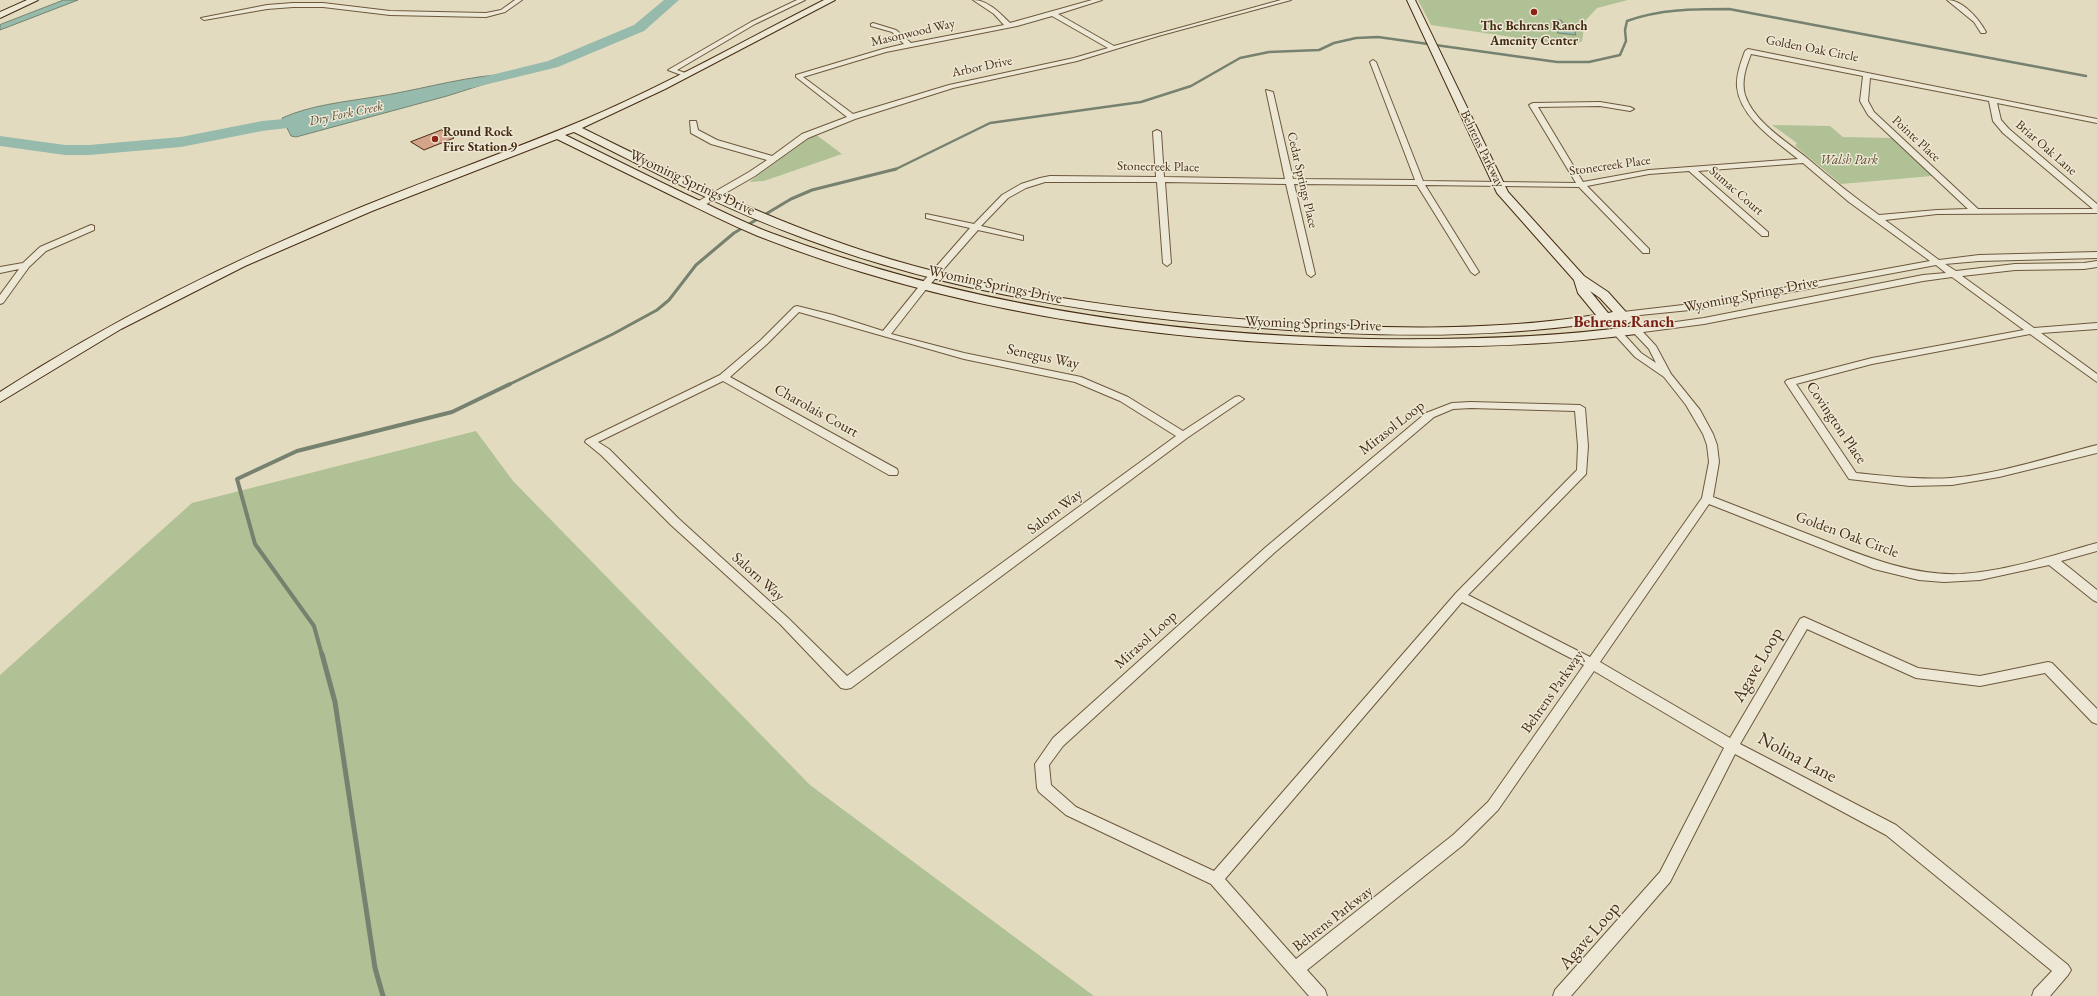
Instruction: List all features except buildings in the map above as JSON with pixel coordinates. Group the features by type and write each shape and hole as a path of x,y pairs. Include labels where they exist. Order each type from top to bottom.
{"street":[{"path":"0,15 34,0"},
{"path":"323,5 329,0"},
{"path":"204,18 267,7 323,5 390,13 486,15 504,11 519,0"},
{"path":"686,75 671,70 753,23 802,0"},
{"path":"0,398 98,337 196,285 305,236 405,194 557,135 635,101 828,0"},
{"path":"976,0 996,14 1008,25"},
{"name":"Masonwood Way","path":"852,117 798,76 908,44 1008,25 1053,14 1096,0"},
{"name":"Arbor Drive","path":"700,204 752,174 813,132 852,117 951,86 1053,66 1115,49 1156,35 1288,0"},
{"name":"Behrens Parkway","path":"1296,969 1458,840 1493,806 1707,499 1714,457 1709,438 1697,413 1667,375 1653,348 1597,289 1580,279 1512,205 1498,184 1411,0"},
{"path":"1950,0 1977,21 1983,32"},
{"path":"1053,14 1115,49"},
{"path":"873,25 894,30 908,44"},
{"name":"Golden Oak Circle","path":"2097,121 1748,51 1740,73 1742,97 1756,118 1804,161 1852,200 1940,262 2097,379"},
{"path":"1373,62 1420,183 1475,272"},
{"name":"Pointe Place","path":"1867,74 1864,101 1871,113 1975,211"},
{"name":"Cedar Springs Place","path":"1269,92 1311,274"},
{"name":"Briar Oak Lane","path":"1992,99 1997,121 2006,131 2097,208"},
{"path":"1630,109 1600,104 1533,105 1581,185 1646,251"},
{"path":"693,123 694,130 714,142 773,159"},
{"name":"Wyoming Springs Drive","path":"574,128 714,196 814,238 934,275 1008,292 1138,314 1329,329 1392,330 1510,327 1576,322 1604,317 1700,306 1940,262 1980,258 2097,255"},
{"path":"1157,132 1167,263"},
{"name":"Wyoming Springs Drive","path":"557,135 722,216 773,238 848,264 924,286 1040,312 1112,324 1264,340 1345,343 1495,343 1618,333 1704,321 1887,285 1955,274 2015,267 2084,266 2097,264"},
{"name":"Stonecreek Place","path":"934,275 1000,201 1010,192 1040,180 1062,178 1581,185 1649,172 1804,161"},
{"name":"Sumac Court","path":"1690,168 1764,234"},
{"path":"1878,218 1931,212 2097,211"},
{"path":"929,216 1020,238"},
{"path":"0,301 26,265 47,246 91,228"},
{"path":"0,270 26,265"},
{"path":"885,335 934,275"},
{"name":"Behrens Parkway","path":"1580,279 1584,293 1618,333 1645,361 1667,375"},
{"name":"Salorn Way","path":"885,335 830,317 797,309 764,342 723,377 590,442 605,452 675,522 784,621 846,684 1183,436"},
{"name":"Covington Place","path":"2097,326 2033,331 1872,361 1790,382 1853,476 1935,482 1965,480 2097,449"},
{"name":"Senegus Way","path":"885,335 964,356 1078,379 1124,399 1183,436"},
{"name":"Charolais Court","path":"723,377 893,472"},
{"path":"0,386 14,388"},
{"path":"1183,436 1239,399"},
{"name":"Mirasol Loop","path":"1216,879 1460,596 1582,471 1583,446 1580,408 1471,405 1452,406 1430,415 1270,550 1058,742 1042,764 1044,788 1071,811 1216,879 1318,996"},
{"name":"Golden Oak Circle","path":"1707,499 1878,566 1905,573 1945,579 1993,574 2097,547"},
{"path":"2050,559 2097,597"},
{"name":"Nolina Lane","path":"1460,596 1593,664 1732,746 1891,830 2063,970 2040,996"},
{"name":"Agave Loop","path":"1561,996 1665,877 1732,746 1804,622 1916,673 1980,681 2048,667 2097,718"}],"green space":[{"path":"1418,0 1628,0 1597,8 1585,21 1582,41 1571,46 1431,25"},
{"name":"Walsh Park","path":"1772,125 1830,126 1843,137 1892,138 1932,176 1841,184 1795,146 1797,143"},
{"path":"815,134 842,154 764,181 749,182"},
{"path":"476,431 513,481 810,785 1094,996 0,996 0,675 192,503"}],"water":[{"path":"64,0 78,0 0,30 0,25"},
{"path":"1554,20 1561,20 1563,23 1572,24 1576,35 1558,33"},
{"path":"495,75 507,77 447,96 296,137 291,136 282,118 304,110 328,104"}],"waterway":[{"name":"Dry Fork Creek","path":"472,84 553,64 639,28 672,0"},
{"path":"894,170 990,123 1141,102 1191,86 1240,58 1269,52 1319,50 1334,43 1356,38 1378,37 1557,62 1589,62 1620,55 1626,41 1625,30 1627,21 1652,14 1677,10 1729,9 2086,76"},
{"name":"Dry Fork Creek","path":"0,141 65,150 89,150 181,142 262,126 317,121"},
{"path":"508,385 613,334 657,310 669,300 696,265 734,233 791,199 812,190 896,169"},
{"path":"322,655 314,626 255,544 237,479 297,451 452,412 510,384"},
{"path":"322,654 335,702 375,968 383,996"}],"place":[{"name":"The Behrens Ranch Amenity Center","path":"1534,12"},
{"name":"Round Rock Fire Station 9","path":"435,139"}],"district":[{"name":"Behrens Ranch","path":"1624,323"}]}
